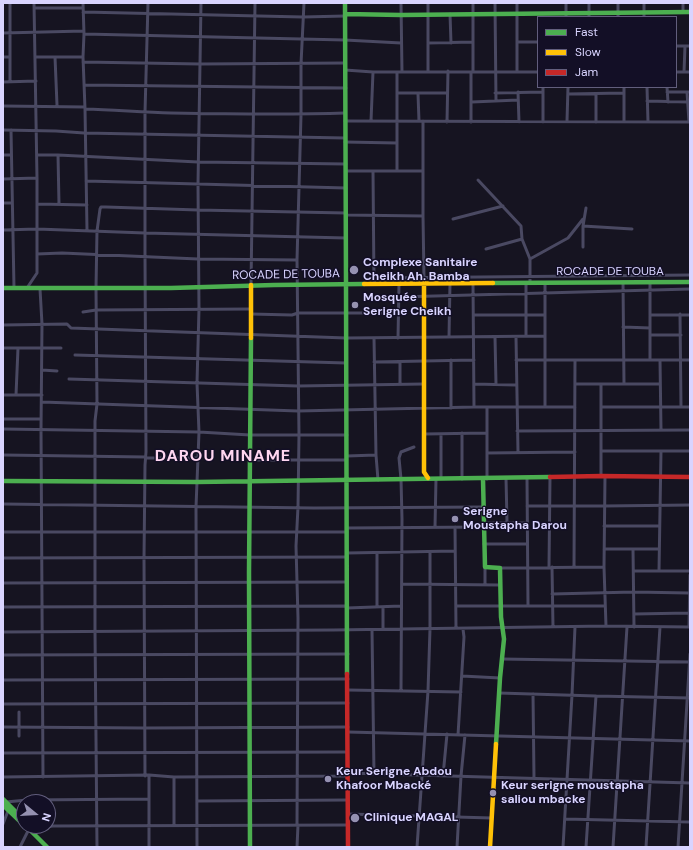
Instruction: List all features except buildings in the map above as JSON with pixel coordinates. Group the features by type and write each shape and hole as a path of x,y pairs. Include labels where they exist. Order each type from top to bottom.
{"street":[{"path":"10,3 10,82"},
{"path":"26,289 37,274 38,204 34,3"},
{"path":"83,3 84,133 87,205 86,230"},
{"path":"148,3 145,112 146,457 144,506 144,704 145,752 150,826 149,847"},
{"path":"198,847 196,507 199,458 197,383 199,309 198,113 201,3"},
{"path":"250,847 249,507 252,260 251,210 255,3"},
{"path":"297,847 296,801 298,630 296,557 298,531 299,435 297,260 300,186 301,64 304,3"},
{"path":"345,3 348,847"},
{"path":"401,3 402,72"},
{"path":"428,3 428,71"},
{"path":"471,122 473,3"},
{"path":"495,3 496,101"},
{"path":"517,3 517,72"},
{"path":"566,3 566,15"},
{"path":"589,3 589,15"},
{"path":"618,3 618,15"},
{"path":"644,3 644,15"},
{"path":"683,12 684,3"},
{"path":"34,8 83,8"},
{"path":"83,12 303,17 345,15 517,13 566,15 665,15 690,12"},
{"path":"450,14 451,43"},
{"path":"3,33 84,33 146,36 346,40 401,43"},
{"path":"428,43 473,42"},
{"path":"518,42 537,42"},
{"path":"677,46 690,46"},
{"path":"684,72 685,46"},
{"path":"35,57 83,56"},
{"path":"3,57 10,57"},
{"path":"55,57 56,106"},
{"path":"83,62 200,64 345,63"},
{"path":"345,70 373,72 537,72"},
{"path":"447,122 448,71"},
{"path":"371,121 373,72"},
{"path":"397,72 397,171"},
{"path":"677,72 690,72"},
{"path":"3,82 36,81"},
{"path":"84,85 346,88"},
{"path":"542,88 543,122"},
{"path":"567,121 568,88"},
{"path":"624,88 624,122"},
{"path":"647,88 648,122"},
{"path":"667,88 668,102"},
{"path":"518,92 519,122"},
{"path":"495,93 543,92"},
{"path":"345,121 689,122 689,92 667,92"},
{"path":"397,93 447,93"},
{"path":"568,94 624,93"},
{"path":"418,94 419,121"},
{"path":"596,94 596,122"},
{"path":"472,102 518,100"},
{"path":"647,101 688,102"},
{"path":"3,106 36,105 145,112 301,115 345,113"},
{"path":"423,121 424,472 428,478"},
{"path":"3,130 300,138 397,143"},
{"path":"11,130 14,288"},
{"path":"3,155 11,155"},
{"path":"37,155 198,162 346,164"},
{"path":"58,155 59,204"},
{"path":"346,171 423,171"},
{"path":"373,171 374,284"},
{"path":"3,179 37,178"},
{"path":"478,180 520,223 522,239 530,259 530,276 525,294 526,336"},
{"path":"86,181 346,188"},
{"path":"3,203 12,203"},
{"path":"38,204 87,205"},
{"path":"453,219 503,206"},
{"path":"97,847 95,679 96,288 97,231 99,211 101,207 423,216"},
{"path":"583,247 583,219 586,208"},
{"path":"530,259 568,238 583,219"},
{"path":"583,226 632,229"},
{"path":"3,230 86,230 346,238"},
{"path":"486,249 522,239"},
{"path":"37,254 62,253 198,259 297,260"},
{"path":"374,278 690,275"},
{"path":"623,282 624,384"},
{"path":"650,282 650,360"},
{"name":"ROCADE DE TOUBA","path":"3,288 145,288 251,285 690,282"},
{"path":"545,283 545,407"},
{"path":"398,338 399,284"},
{"path":"449,337 450,284"},
{"path":"473,284 474,407"},
{"path":"40,288 42,324 41,429 43,777"},
{"path":"398,297 545,294 690,288"},
{"path":"83,312 96,310 199,309 292,315 298,313 398,313"},
{"path":"680,314 681,407"},
{"path":"474,316 545,315"},
{"path":"650,315 690,315"},
{"path":"3,325 67,324 71,328 251,334 298,338 545,336"},
{"path":"623,328 650,328"},
{"path":"650,335 680,335"},
{"path":"495,337 496,384"},
{"path":"516,337 516,407 518,452"},
{"path":"374,338 374,384 378,480"},
{"path":"3,348 61,348"},
{"path":"16,395 18,348"},
{"path":"75,355 346,363"},
{"path":"451,360 451,408"},
{"path":"374,362 474,360"},
{"path":"516,360 690,360"},
{"path":"574,567 575,360"},
{"path":"660,360 661,430"},
{"path":"400,362 400,384"},
{"path":"42,370 57,371"},
{"path":"69,379 298,386 423,384"},
{"path":"474,384 516,385"},
{"path":"575,384 660,384"},
{"path":"601,384 604,506 604,594 606,626"},
{"path":"3,395 42,395"},
{"path":"42,402 298,411 474,407 575,407"},
{"path":"485,584 484,506 487,454 486,407"},
{"path":"602,408 690,407"},
{"path":"3,419 41,419"},
{"path":"3,429 199,432 250,435 347,435"},
{"path":"517,430 690,430"},
{"path":"425,434 486,433"},
{"path":"441,434 441,478"},
{"path":"462,434 462,478"},
{"path":"401,690 402,507 399,454 414,447"},
{"path":"602,451 690,450"},
{"path":"659,571 661,451"},
{"path":"487,454 518,452 575,452"},
{"path":"3,455 199,458"},
{"path":"250,460 298,460 376,455"},
{"path":"3,481 197,482 428,478 485,479 575,476 690,477"},
{"path":"550,477 553,627"},
{"path":"435,527 436,478"},
{"path":"506,478 507,522"},
{"path":"527,478 528,606"},
{"path":"3,504 347,508 484,506"},
{"path":"527,506 690,505"},
{"path":"3,532 249,532 455,527 507,522 527,523"},
{"path":"604,526 659,526"},
{"path":"455,527 456,628"},
{"path":"484,544 527,544"},
{"path":"604,549 659,549"},
{"path":"633,549 634,627"},
{"path":"3,558 296,557 377,552 455,551"},
{"path":"377,552 377,607"},
{"path":"417,847 428,691 430,552"},
{"path":"484,567 604,567"},
{"path":"490,847 496,737 504,639 502,628 500,568"},
{"path":"634,571 690,571"},
{"path":"3,632 145,630 372,630 606,626 660,628 689,627 690,575"},
{"path":"3,583 347,582"},
{"path":"402,584 500,585"},
{"path":"552,594 604,594 634,592 689,593"},
{"path":"3,607 401,606"},
{"path":"456,606 605,606"},
{"path":"383,607 383,629"},
{"path":"634,614 689,614"},
{"path":"563,847 575,627"},
{"path":"613,847 627,627"},
{"path":"646,847 660,628"},
{"path":"458,735 464,636 463,629"},
{"path":"372,630 374,774"},
{"path":"3,655 348,654"},
{"path":"678,847 685,741 688,718 690,654"},
{"path":"502,660 690,662"},
{"path":"462,676 500,678"},
{"path":"3,680 348,679"},
{"path":"348,690 461,692"},
{"path":"499,693 689,698"},
{"path":"533,694 534,778"},
{"path":"586,847 596,696"},
{"path":"3,704 348,703"},
{"path":"19,736 20,712"},
{"path":"3,727 297,728 348,730 373,733 690,741"},
{"path":"443,776 447,734"},
{"path":"457,847 465,735"},
{"path":"3,753 347,752"},
{"path":"3,777 297,777 374,774 690,782"},
{"path":"174,777 174,825"},
{"path":"4,802 27,800 149,799"},
{"path":"198,801 347,800"},
{"path":"4,802 8,810 16,817"},
{"path":"4,802 16,813"},
{"path":"3,824 8,810"},
{"path":"348,814 492,818"},
{"path":"565,819 690,822"},
{"path":"56,826 348,825"},
{"path":"20,847 25,834"},
{"path":"35,834 47,847"},
{"path":"36,834 51,847"}],"traffic: fast":[{"path":"345,3 346,284"},
{"path":"345,14 401,15 690,12"},
{"path":"493,283 690,282"},
{"path":"346,284 347,674"},
{"path":"3,288 171,288 364,284"},
{"path":"250,847 249,572 251,338"},
{"path":"3,481 197,482 550,477"},
{"path":"483,479 485,567 500,568 501,617 504,639 496,744"},
{"path":"3,799 16,812"},
{"path":"3,805 16,817"},
{"path":"34,834 47,847"}],"traffic: slow":[{"path":"424,283 424,472 428,478"},
{"path":"364,284 493,283"},
{"path":"251,285 251,338"},
{"path":"490,847 496,744"}],"traffic: jam":[{"path":"550,477 690,477"},
{"path":"347,674 348,847"}],"place":[{"name":"Complexe Sanitaire Cheikh Ah. Bamba","path":"354,270"},
{"name":"Mosquée Serigne Cheikh","path":"355,305"},
{"name":"Serigne Moustapha Darou","path":"455,519"},
{"name":"Keur Serigne Abdou Khafoor Mbacké","path":"328,779"},
{"name":"Keur serigne moustapha saliou mbacke","path":"493,793"},
{"name":"Clinique MAGAL","path":"355,818"}],"district":[{"name":"DAROU MINAME","path":"223,457"}]}
